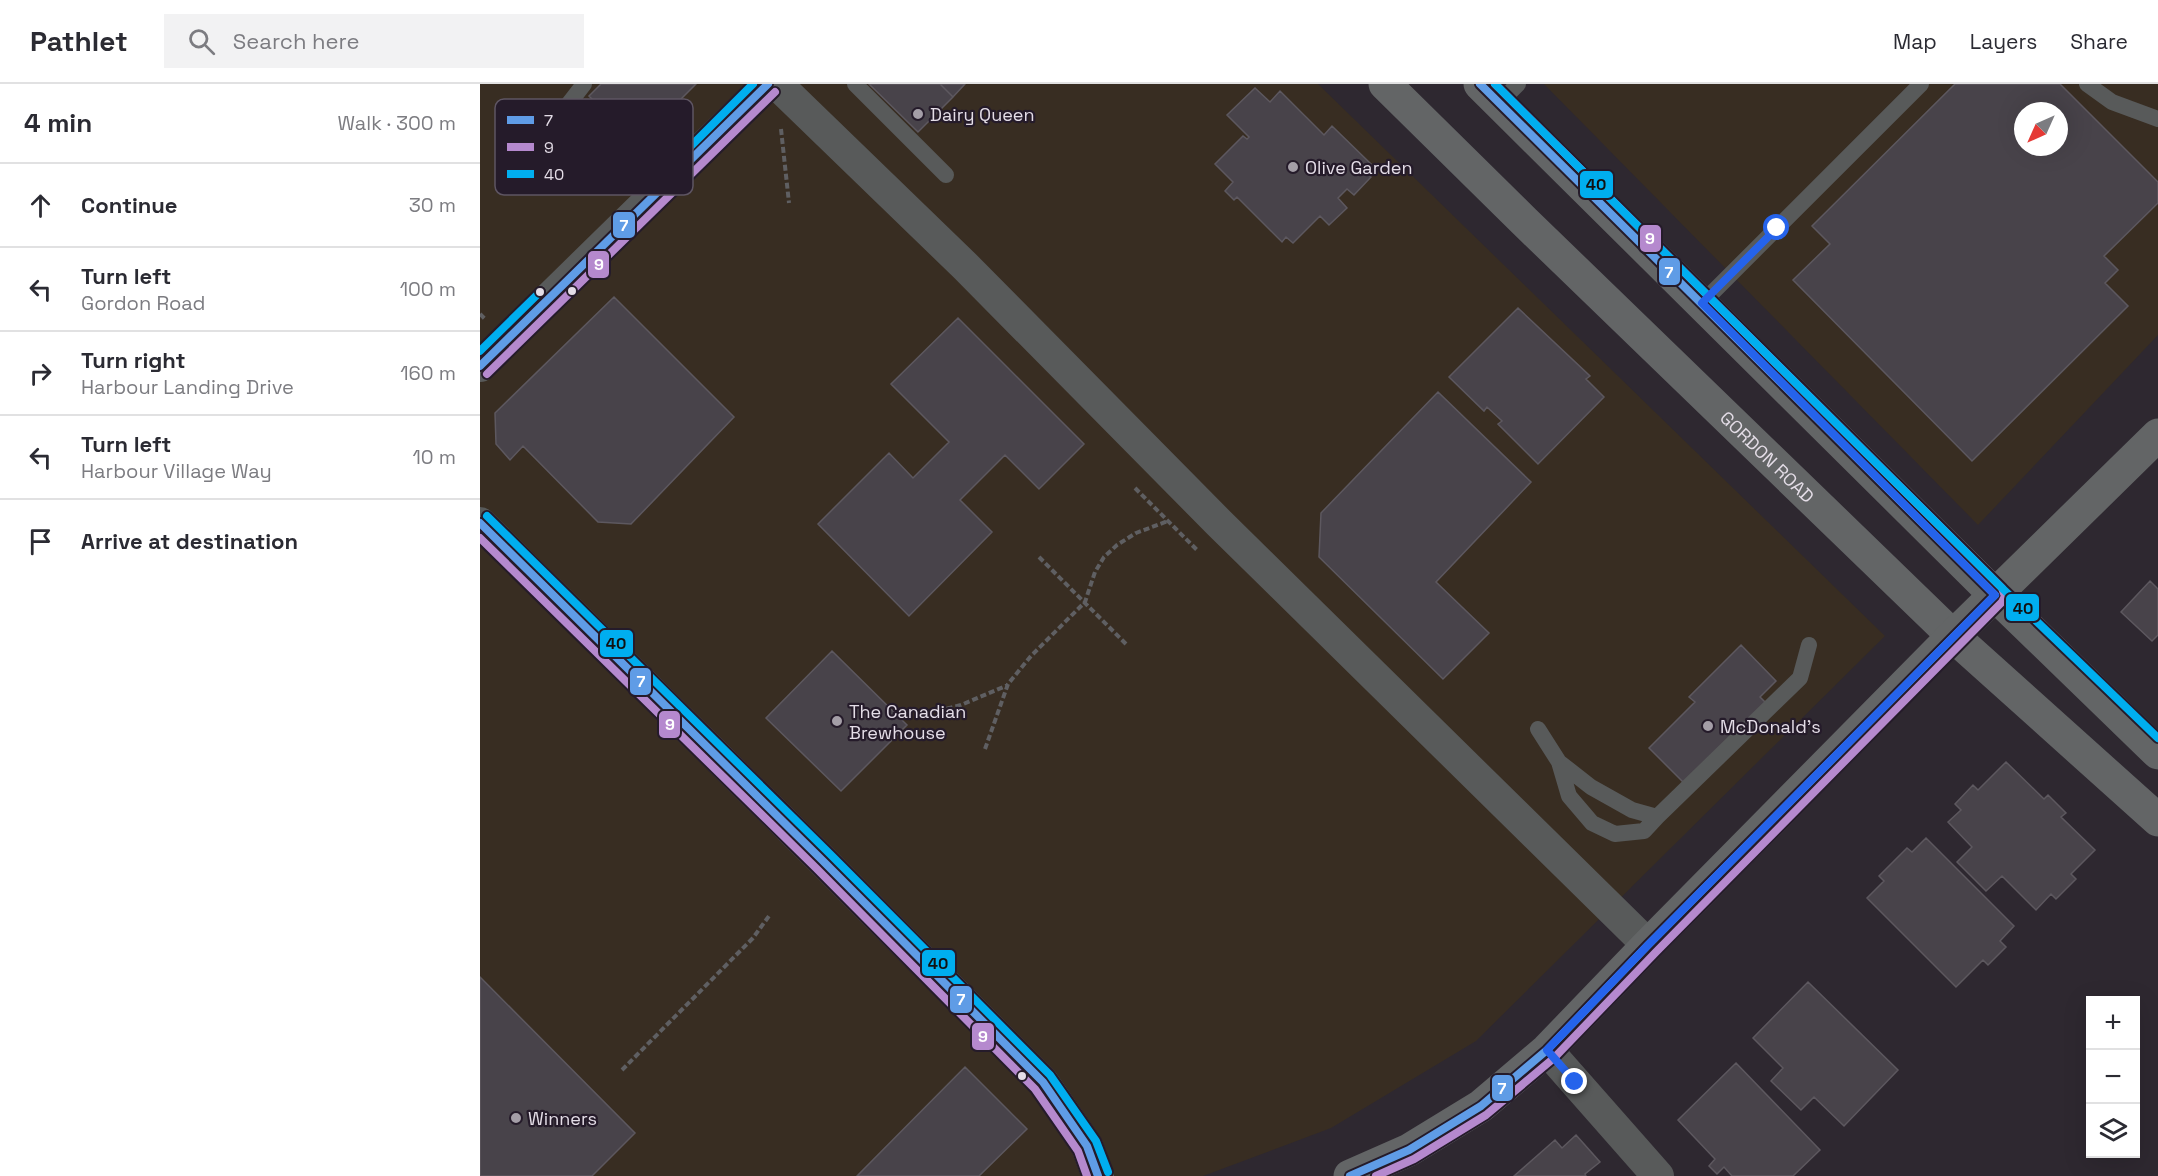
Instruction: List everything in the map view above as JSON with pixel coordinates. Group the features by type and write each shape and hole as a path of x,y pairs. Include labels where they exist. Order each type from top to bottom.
{"main road":[{"name":"GORDON ROAD","path":"1385,84 1953,636 2158,820"},
{"path":"1499,90 1702,303 1995,595 2158,753"},
{"path":"1350,1176 1409,1150 1481,1106 1547,1050 1953,636 2158,435"}],"street":[{"path":"693,157 768,84"},
{"path":"777,84 965,266 1219,523 1648,945"},
{"path":"480,366 655,195"},
{"path":"480,523 1043,1082 1087,1146 1098,1176"},
{"path":"1547,1050 1658,1176"}],"lane":[{"path":"572,99 584,84"},
{"path":"855,84 946,175"},
{"path":"1702,303 1921,84"},
{"path":"2086,84 2112,102 2158,119"},
{"path":"1538,729 1559,762 1569,796 1592,823 1615,834 1644,831 1800,678 1809,645"},
{"path":"1559,762 1591,787 1632,810 1657,816"}],"path":[{"path":"780,124 789,204"},
{"path":"1135,488 1197,550"},
{"path":"985,749 1008,684 1031,656 1084,602 1095,572 1104,557 1136,532 1168,520"},
{"path":"1039,557 1126,644"},
{"path":"938,711 961,705 1008,684"},
{"path":"622,1070 753,938 769,916"}],"shaded area":[{"path":"480,84 1318,84 1885,636 1476,1041 1331,1128 1203,1176 480,1176"},
{"path":"1544,84 2158,84 2158,335 1978,525"}],"building":[{"path":"601,84 696,84 681,99 592,99 589,96"},
{"name":"Dairy Queen","path":"869,84 940,84 953,97 918,132"},
{"path":"940,84 965,84 953,97"},
{"path":"1955,84 2060,84 2158,182 2158,203 2104,256 2118,270 2105,283 2128,306 1972,461 1793,280 1830,244 1812,226"},
{"name":"Olive Garden","path":"1255,88 1270,102 1280,91 1324,135 1332,126 1371,164 1365,170 1371,177 1354,195 1347,189 1338,198 1347,208 1329,225 1320,216 1293,243 1286,237 1282,242 1237,197 1234,200 1225,191 1233,182 1215,164 1243,136 1247,139 1249,137 1227,115"},
{"path":"614,297 734,417 631,524 598,522 523,446 510,460 496,444 495,413"},
{"path":"1518,308 1590,376 1586,379 1604,397 1538,464 1498,424 1502,421 1487,407 1484,411 1449,377"},
{"path":"958,318 1084,444 1039,489 1005,455 960,500 992,532 909,616 818,524 889,453 913,478 949,442 891,384"},
{"path":"1438,392 1531,482 1436,582 1489,633 1443,679 1319,557 1321,513"},
{"path":"2150,581 2158,589 2158,635 2152,641 2121,612"},
{"name":"McDonald's","path":"1741,645 1776,681 1760,697 1766,703 1685,784 1649,748 1695,702 1689,697"},
{"name":"The Canadian Brewhouse","path":"832,651 907,725 841,791 766,718"},
{"path":"2006,762 2044,799 2048,795 2066,813 2061,817 2095,850 2071,874 2076,879 2056,899 2051,894 2036,910 2002,876 1986,891 1957,862 1972,847 1948,822 1961,810 1955,804 1973,785 1978,790"},
{"path":"1926,838 2014,926 2000,941 2006,947 1988,965 1983,960 1956,987 1867,898 1884,881 1879,876 1907,848 1912,852"},
{"path":"480,977 635,1133 592,1176 480,1176"},
{"path":"1808,982 1898,1070 1844,1126 1814,1097 1801,1110 1771,1081 1783,1068 1753,1038"},
{"path":"1736,1063 1820,1150 1793,1176 1732,1176 1724,1167 1717,1174 1709,1166 1715,1159 1678,1120"},
{"path":"965,1067 1027,1129 979,1176 857,1176"},
{"path":"1576,1135 1600,1162 1585,1174 1586,1176 1514,1176 1555,1140 1562,1148"}],"transit line":[{"name":"40","path":"693,144 753,84"},
{"name":"7","path":"693,157 768,84"},
{"name":"7","path":"1350,1176 1409,1150 1481,1106 1547,1050 1995,595 1480,84"},
{"name":"9","path":"1376,1176 1414,1159 1486,1115 1554,1058 2002,602 2005,596 2002,588 1495,84"},
{"name":"40","path":"1495,84 2002,588 2158,738"},
{"name":"9","path":"693,172 775,92"},
{"name":"7","path":"480,366 655,195"},
{"name":"9","path":"487,374 670,195"},
{"name":"40","path":"480,351 540,292"},
{"name":"40","path":"487,516 830,854 1050,1075 1096,1141 1108,1172"},
{"name":"7","path":"480,523 823,861 1043,1082 1087,1146 1098,1176"},
{"name":"9","path":"480,538 816,868 1035,1089 1078,1151 1087,1176"}],"place":[{"name":"Dairy Queen","path":"918,114"},
{"name":"Olive Garden","path":"1293,167"},
{"name":"The Canadian Brewhouse","path":"837,721"},
{"name":"McDonald's","path":"1708,726"},
{"name":"Winners","path":"516,1118"}],"route":[{"path":"1575,1082 1547,1050 1995,595 1702,303 1777,228"}]}
